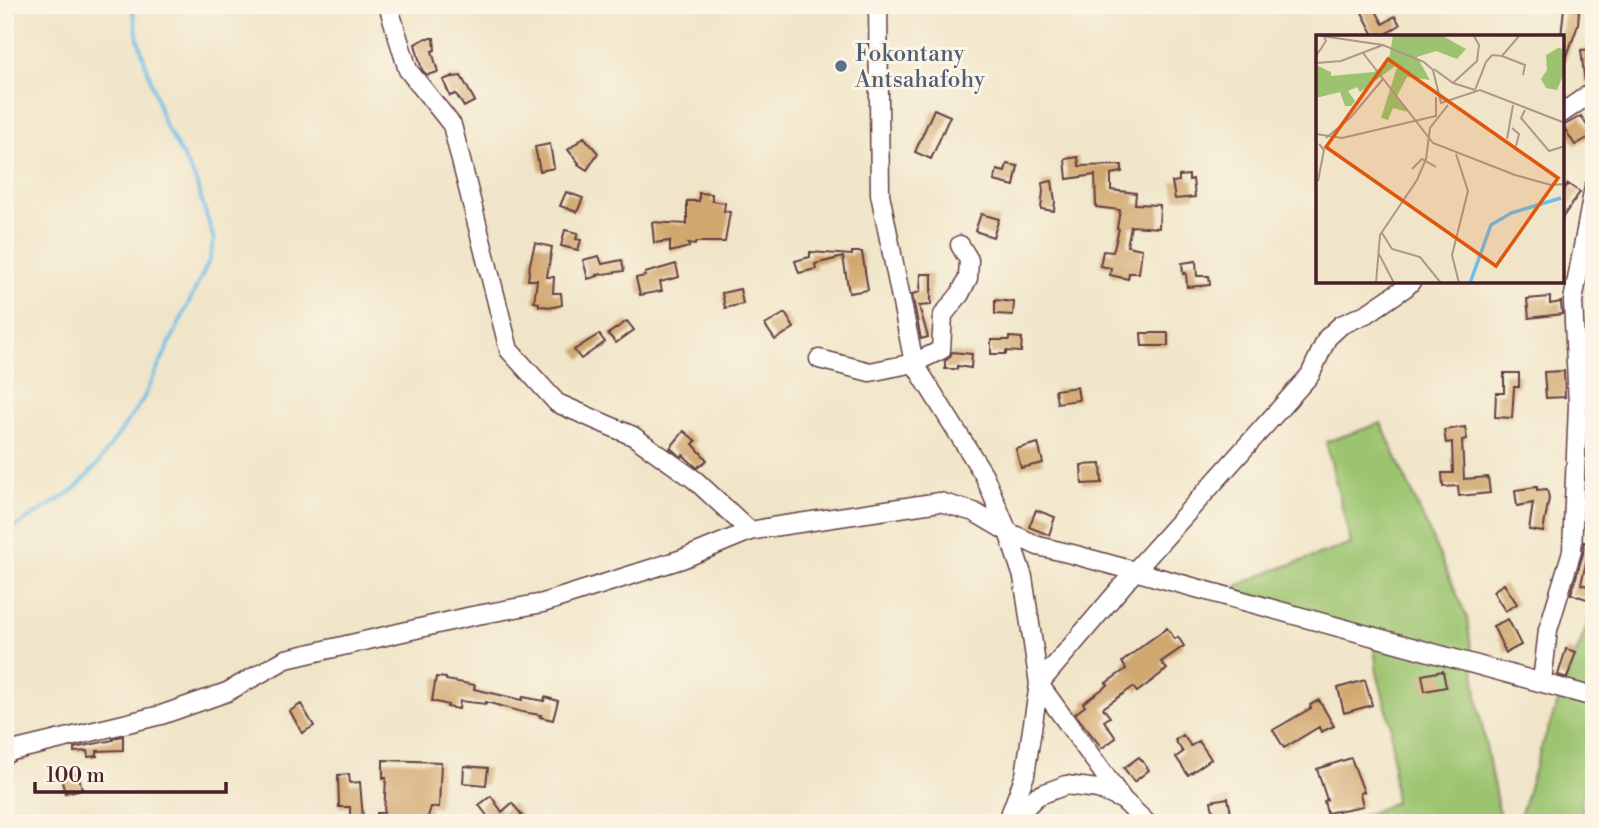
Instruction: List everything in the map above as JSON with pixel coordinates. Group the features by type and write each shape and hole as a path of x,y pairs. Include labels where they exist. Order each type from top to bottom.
{"street":[{"path":"388,5 408,70 452,125 509,350 557,403 633,436 695,480 750,531"},
{"path":"878,5 880,194 914,363 984,475 1023,577 1038,684 1025,775 1009,823"},
{"path":"1564,112 1594,91"},
{"path":"1542,682 1548,630 1572,551 1578,405 1573,301 1594,187"},
{"path":"819,359 870,372 914,363 941,350 943,315 960,294 968,278 969,260 960,245"},
{"path":"1038,684 1310,375 1327,338 1341,325 1368,313 1409,284"},
{"path":"5,755 12,751 161,715 214,697 286,659 471,616 543,603 682,559 750,531 940,502 974,512 1038,546 1594,696"},
{"path":"1038,684 1123,800 1147,823"},
{"path":"1009,823 1037,796 1066,785 1098,789 1123,800"}],"green space":[{"path":"1381,423 1467,617 1479,710 1501,823 1338,823 1395,802 1391,725 1377,673 1373,632 1237,595 1237,586 1266,573 1351,544 1326,442"},
{"path":"1594,606 1594,770 1580,803 1587,823 1518,823 1541,748"}],"building":[{"path":"1358,5 1373,5 1383,24 1395,16 1400,25 1384,35 1374,35"},
{"path":"1564,8 1579,10 1578,25 1564,64 1564,35 1561,35"},
{"path":"426,38 434,38 435,50 432,51 438,72 427,75 422,70 415,44"},
{"path":"1592,49 1594,80 1585,83 1581,50"},
{"path":"461,76 475,101 464,107 456,94 450,96 443,80"},
{"path":"934,109 950,116 931,159 915,152"},
{"path":"1581,116 1593,135 1575,145 1564,125"},
{"path":"584,137 598,153 587,170 578,164 568,150"},
{"path":"550,144 554,168 540,171 535,147"},
{"path":"1078,157 1079,166 1122,165 1122,172 1111,174 1111,190 1136,193 1135,204 1160,205 1159,228 1131,226 1127,246 1142,249 1139,273 1129,273 1128,279 1110,275 1111,268 1100,266 1103,251 1113,252 1119,229 1120,210 1096,207 1095,175 1067,179 1065,159"},
{"path":"1007,164 1018,166 1014,186 994,181 997,170 1005,172"},
{"path":"1189,175 1189,180 1193,179 1195,197 1175,199 1172,182 1179,181 1179,176"},
{"path":"1052,181 1054,211 1041,209 1042,183"},
{"path":"1568,184 1580,192 1564,215 1564,190"},
{"path":"566,192 583,198 577,212 560,206"},
{"path":"699,193 712,194 712,201 725,203 724,211 730,212 725,242 696,242 695,245 688,244 689,247 670,252 670,241 654,243 652,222 687,224 687,201 699,201"},
{"path":"981,214 999,219 993,237 975,231"},
{"path":"565,230 578,233 576,239 581,240 578,250 561,246"},
{"path":"535,243 552,247 547,277 554,277 553,293 561,293 562,305 539,306 539,303 534,302 537,280 528,280"},
{"path":"810,252 852,255 852,252 862,252 868,290 849,293 843,257 815,264 816,269 799,273 795,261 810,257"},
{"path":"599,256 602,264 622,260 624,271 588,279 583,260"},
{"path":"1196,261 1197,276 1209,276 1210,285 1187,287 1182,263"},
{"path":"676,264 679,277 660,282 662,291 640,295 636,278"},
{"path":"921,274 932,274 932,289 931,305 919,306 928,337 921,339 912,294 920,292"},
{"path":"740,289 743,304 725,308 722,293"},
{"path":"1550,297 1550,304 1561,302 1562,314 1529,318 1527,299"},
{"path":"995,300 1014,302 1013,315 995,314"},
{"path":"785,313 794,328 775,340 765,325"},
{"path":"627,321 634,330 616,343 608,334"},
{"path":"1141,333 1168,333 1168,346 1142,346"},
{"path":"599,334 605,342 581,359 574,350"},
{"path":"1009,337 1022,338 1021,352 991,354 991,340 1009,340"},
{"path":"952,352 972,354 971,368 957,366 957,369 945,369 945,361"},
{"path":"1564,371 1565,397 1546,398 1544,372"},
{"path":"1504,373 1519,373 1519,387 1514,387 1512,418 1495,417 1496,393 1504,393"},
{"path":"1077,387 1079,400 1057,403 1055,390"},
{"path":"1465,427 1467,439 1462,440 1464,479 1488,477 1490,493 1459,496 1458,486 1443,487 1442,473 1453,473 1452,442 1446,443 1444,430"},
{"path":"684,431 696,441 693,444 707,460 697,468 683,455 682,457 670,448"},
{"path":"1038,443 1043,463 1021,468 1016,449"},
{"path":"1101,464 1102,483 1082,484 1081,465"},
{"path":"1537,487 1537,490 1547,489 1549,498 1543,532 1529,530 1533,503 1517,506 1515,490"},
{"path":"1036,510 1055,517 1049,535 1029,527"},
{"path":"1584,542 1594,545 1594,561 1587,559 1581,584 1593,588 1590,600 1571,594"},
{"path":"1504,584 1517,604 1505,611 1493,591"},
{"path":"1508,619 1521,645 1506,653 1493,626"},
{"path":"1167,628 1184,646 1161,662 1167,669 1153,680 1137,692 1133,687 1103,708 1110,717 1104,721 1116,738 1102,748 1075,714 1085,706 1083,703 1126,669 1122,662"},
{"path":"1566,649 1576,652 1567,678 1558,675"},
{"path":"1443,671 1446,687 1425,691 1422,675"},
{"path":"436,677 475,685 474,689 522,700 523,697 544,701 545,697 558,701 553,720 486,702 460,701 459,709 447,707 448,705 432,701"},
{"path":"1365,680 1372,705 1344,713 1338,688"},
{"path":"1319,700 1334,726 1321,732 1319,727 1284,748 1273,730 1311,708 1310,705"},
{"path":"301,704 314,726 302,733 290,711"},
{"path":"1183,735 1191,746 1199,741 1211,759 1188,775 1176,757 1183,752 1175,740"},
{"path":"123,736 123,750 97,751 97,756 88,757 87,751 74,752 74,748"},
{"path":"1139,757 1149,770 1134,782 1124,768"},
{"path":"1351,758 1364,792 1360,793 1363,806 1327,813 1324,801 1327,800 1317,769"},
{"path":"383,760 441,762 439,807 431,807 426,823 377,823 377,813 384,813 386,778 383,778"},
{"path":"464,766 488,768 486,785 463,783"},
{"path":"78,773 82,789 65,793 61,778"},
{"path":"349,774 350,783 360,782 363,819 350,819 350,807 339,807 338,775"},
{"path":"491,796 502,812 512,803 522,815 512,823 489,823 491,821 479,805"},
{"path":"1228,798 1233,823 1215,823 1211,801"}],"waterway":[{"path":"5,536 74,490 97,465 142,401 209,261 214,240 195,179 164,123 138,39 132,5"}],"place":[{"name":"Fokontany Antsahafohy","path":"841,66"}]}
